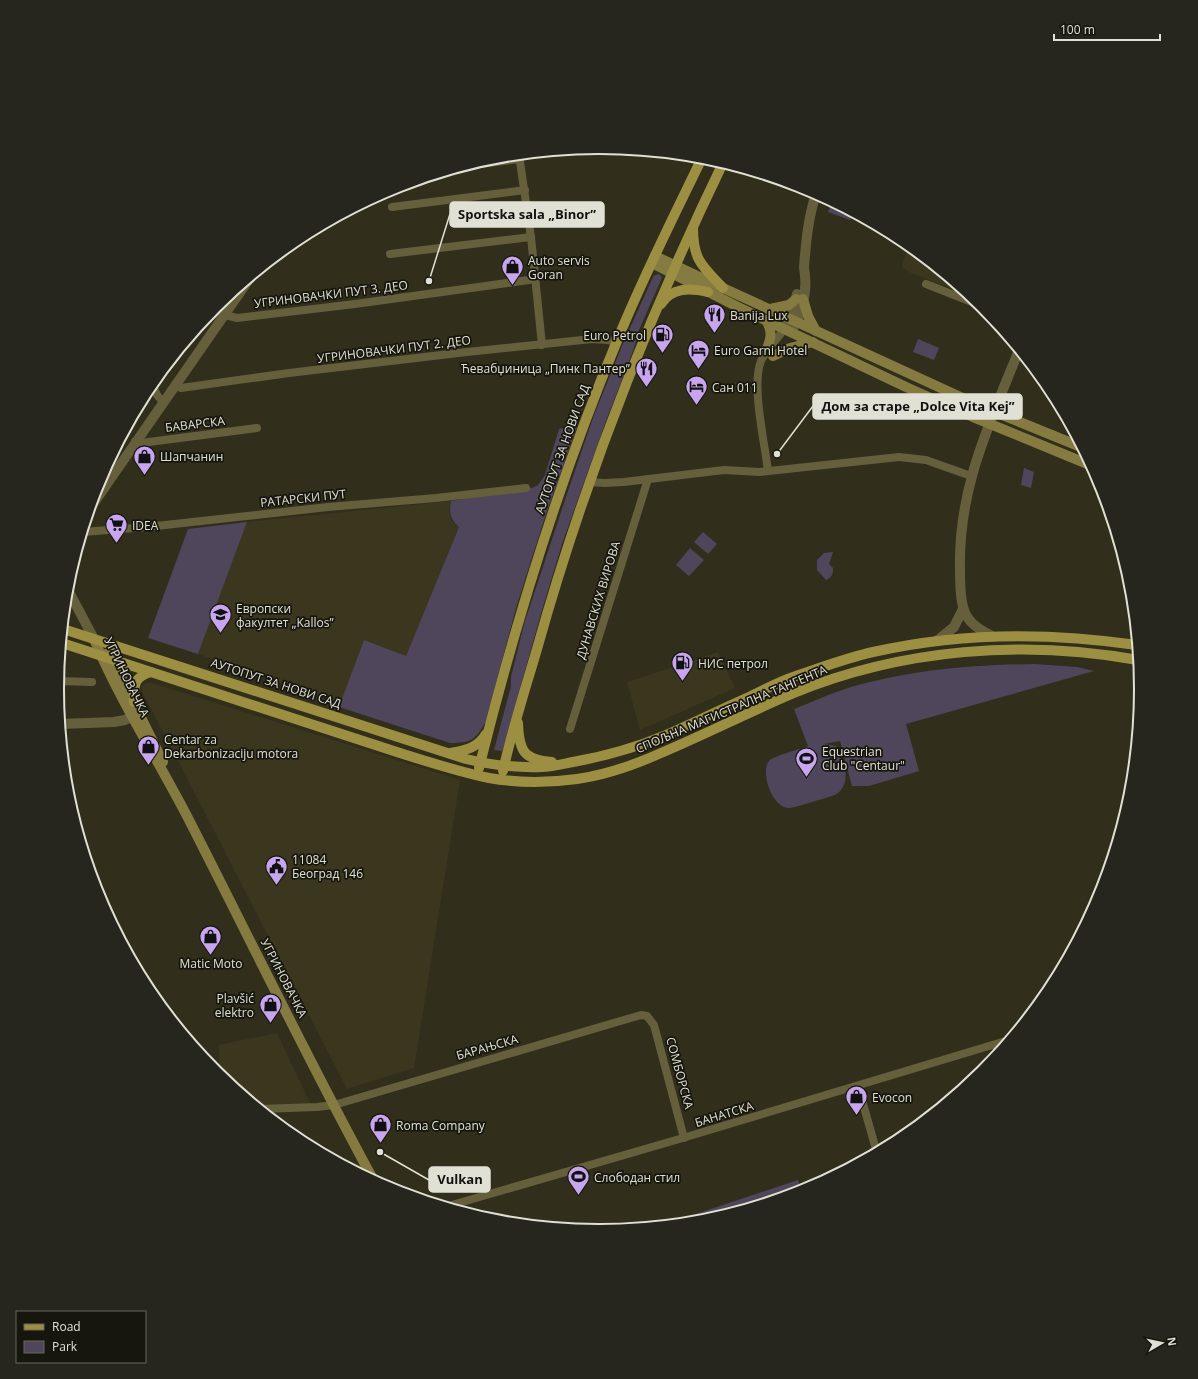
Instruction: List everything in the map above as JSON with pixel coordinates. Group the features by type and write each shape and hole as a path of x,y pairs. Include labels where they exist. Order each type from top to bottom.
{"main road":[{"name":"АУТОПУТ ЗА НОВИ САД","path":"477,775 524,602 554,508 584,423 616,342 699,164"},
{"path":"66,644 400,754 477,775 502,779 504,766 518,715 563,560 589,482 623,390 652,318 693,224 720,169"},
{"path":"693,224 694,244 697,257 704,268 723,288"},
{"path":"654,260 770,309 994,412 1074,444"},
{"path":"673,268 708,292 906,387 989,424 1083,462"},
{"path":"652,318 662,302 677,291 689,289 708,292"},
{"path":"770,309 789,305 800,299 816,331"},
{"path":"766,320 771,334 770,354 813,342"},
{"name":"АУТОПУТ ЗА НОВИ САД","path":"68,631 449,754 480,762 504,766"},
{"name":"СПОЉНА МАГИСТРАЛНА ТАНГЕНТА","path":"504,766 540,768 572,763 634,748 790,678 872,652 938,640 992,636 1037,635 1080,638 1132,644"},
{"name":"УГРИНОВАЧКА","path":"94,639 134,702 136,715"},
{"name":"СПОЉНА МАГИСТРАЛНА ТАНГЕНТА","path":"502,779 534,781 579,779 618,770 679,746 795,693 834,678 897,662 939,655 1008,650 1081,652 1133,659"},
{"name":"УГРИНОВАЧКА","path":"106,657 136,715 162,757 171,787 370,1173"},
{"path":"134,702 134,688 137,680 144,674 151,672"},
{"path":"518,715 520,742 523,751 535,760 572,763"},
{"path":"449,754 474,747 484,736 490,725"}],"street":[{"path":"520,161 531,237 542,344"},
{"path":"392,207 525,190"},
{"path":"768,471 758,400 760,366 794,320 800,299 799,275 804,270 808,220 814,200"},
{"path":"390,254 531,237"},
{"name":"УГРИНОВАЧКИ ПУТ 3. ДЕО","path":"225,313 229,316 237,318 355,304 536,279"},
{"path":"926,284 965,299"},
{"path":"105,486 238,294"},
{"name":"УГРИНОВАЧКИ ПУТ 2. ДЕО","path":"174,386 185,388 305,372 592,339 616,342"},
{"path":"992,636 973,624 963,609 960,580 960,538 964,507 971,476 989,424 1016,355"},
{"path":"155,391 163,402"},
{"name":"БАВАРСКА","path":"135,441 141,443 257,428"},
{"path":"589,482 605,483 724,470 751,472 768,471 903,456 926,460 971,476"},
{"name":"ДУНАВСКИХ ВИРОВА","path":"570,729 648,479"},
{"name":"РАТАРСКИ ПУТ","path":"88,532 147,527 526,488"},
{"path":"72,598 94,639"},
{"path":"938,640 954,627 963,609"},
{"path":"64,681 92,682"},
{"path":"65,724 114,722 136,715"},
{"name":"БАРАЊСКА","path":"267,1109 334,1105 641,1015 647,1016"},
{"name":"СОМБОРСКА","path":"647,1016 652,1022 657,1034 684,1138"},
{"name":"БАНАТСКА","path":"455,1204 684,1138 1000,1043"},
{"path":"858,1086 875,1147"}],"shaded area":[{"path":"907,252 925,265 955,290 911,273 903,268 902,264"},
{"path":"451,501 449,511 452,521 459,527 406,656 364,640 341,703 198,654 247,522"},
{"path":"718,652 735,688 640,730 627,682"},
{"path":"146,683 152,683 460,780 414,1068 347,1089 142,691 142,686"},
{"path":"277,1033 311,1105 264,1107 246,1092 220,1067 219,1045"}],"green space":[{"path":"830,207 851,218 850,220 828,212"},
{"path":"659,274 662,277 661,280 639,330 633,351 607,418 562,544 502,751 494,750 511,686 511,677 524,624 594,415 622,346 653,277"},
{"path":"918,339 939,348 934,360 913,352"},
{"path":"567,420 578,424 543,523 516,608 486,721 476,736 468,741 450,743 339,707 364,640 406,656 459,527 451,515 451,501 532,488 538,485 545,475 559,429 564,428"},
{"path":"1024,468 1034,472 1031,488 1021,485"},
{"path":"247,522 198,654 148,638 188,529"},
{"path":"703,532 717,544 708,554 694,542"},
{"path":"690,548 704,560 689,576 676,565"},
{"path":"833,552 829,564 833,568 832,574 831,577 826,580 817,570 817,560 824,553"},
{"path":"1035,664 1077,667 1094,671 906,724 919,771 869,786 852,786 840,741 824,744 836,746 844,763 846,776 845,783 838,793 830,797 788,808 777,802 769,788 766,773 769,761 781,755 808,746 794,709 842,690 866,683 914,673 962,667"},
{"path":"798,1180 800,1186 737,1206 688,1217"}],"place":[{"name":"Sportska sala „Binor”","path":"429,281"},
{"name":"Auto servis Goran","path":"513,286"},
{"name":"Banija Lux","path":"714,334"},
{"name":"Euro Petrol","path":"662,354"},
{"name":"Euro Garni Hotel","path":"698,370"},
{"name":"Ћевабџиница „Пинк Пантер”","path":"646,388"},
{"name":"Сан 011","path":"696,406"},
{"name":"Дом за старе „Dolce Vita Kej”","path":"777,454"},
{"name":"Шапчанин","path":"145,476"},
{"name":"IDEA","path":"116,544"},
{"name":"Европски факултет „Kallos”","path":"220,634"},
{"name":"НИС петрол","path":"683,682"},
{"name":"Centar za Dekarbonizaciju motora","path":"148,766"},
{"name":"Equestrian Club \"Centaur\"","path":"806,778"},
{"name":"11084 Београд 146","path":"276,886"},
{"name":"Matic Moto","path":"211,956"},
{"name":"Plavšić elektro","path":"270,1024"},
{"name":"Evocon","path":"856,1116"},
{"name":"Roma Company","path":"380,1144"},
{"name":"Vulkan","path":"380,1152"},
{"name":"Слободан стил","path":"578,1196"}]}
